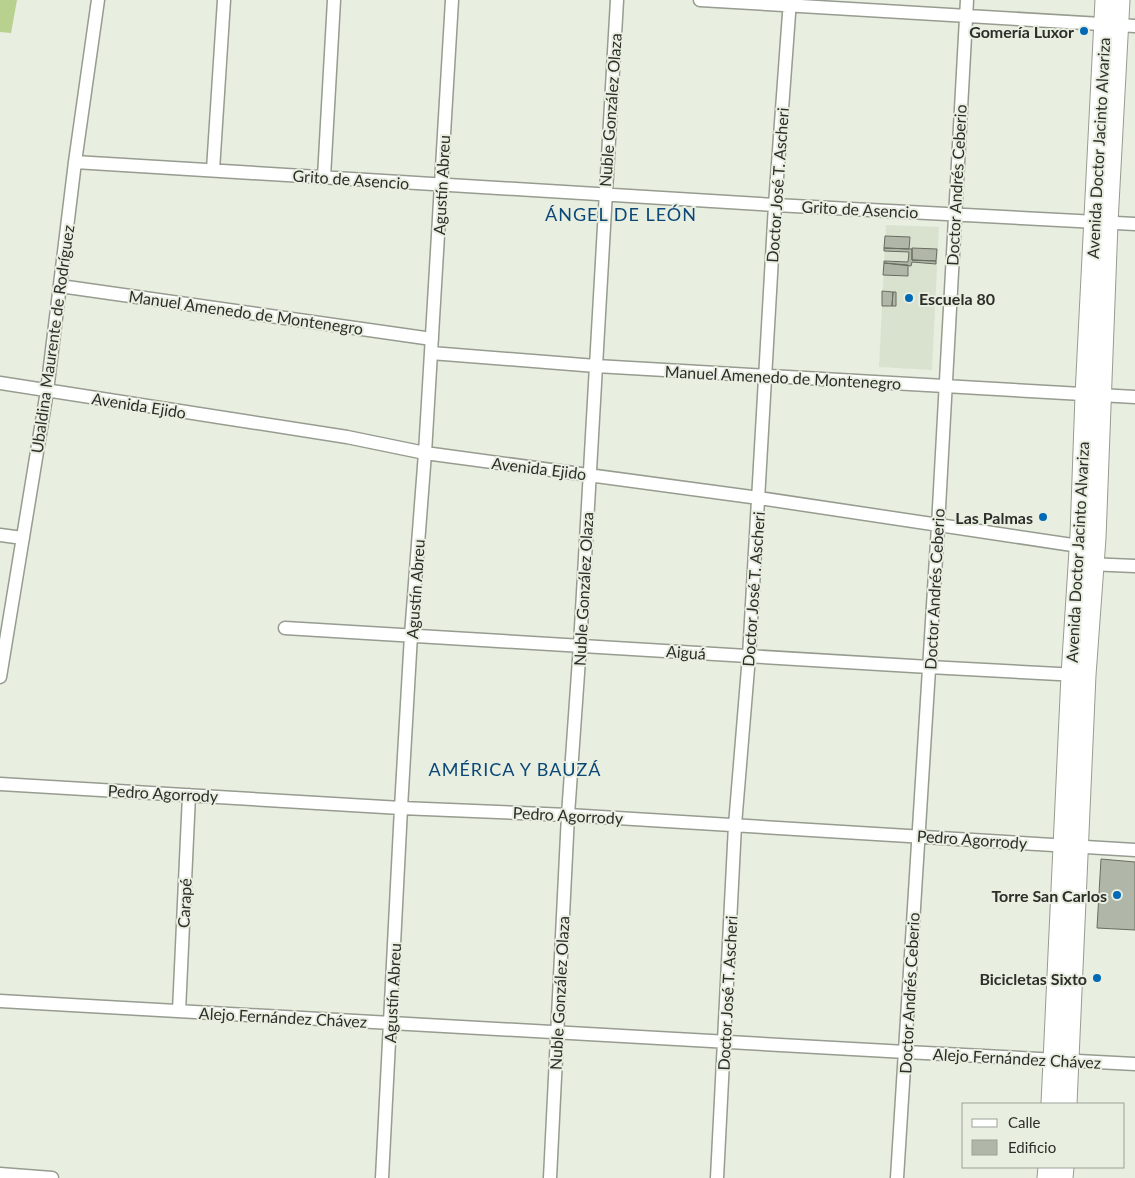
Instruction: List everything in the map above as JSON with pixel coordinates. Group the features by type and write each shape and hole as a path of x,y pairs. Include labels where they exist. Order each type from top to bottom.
{"main road":[{"name":"Avenida Doctor Jacinto Alvariza","path":"1105,0 1119,25"},
{"name":"Avenida Doctor Jacinto Alvariza","path":"1067,1103 1061,1061 1083,558 1096,538 1093,395 1101,223 1120,0"},
{"name":"Avenida Doctor Jacinto Alvariza","path":"1051,1103 1061,1061"}],"street":[{"name":"Ubaldina Maurente de Rodríguez","path":"0,677 3,646 23,538 46,391 98,0"},
{"path":"213,170 224,0"},
{"path":"324,177 334,0"},
{"name":"Agustín Abreu","path":"382,1178 400,808 425,453 452,0"},
{"name":"Nuble González Olaza","path":"550,1178 568,815 580,645 604,194 617,0"},
{"path":"700,0 790,3 1119,25"},
{"name":"Doctor Andrés Ceberio","path":"897,1178 938,526 967,0"},
{"name":"Doctor José T. Ascheri","path":"717,1178 735,825 749,656 775,204 790,3"},
{"name":"Grito de Asencio","path":"75,162 1135,224"},
{"name":"Manuel Amenedo de Montenegro","path":"60,286 432,339"},
{"name":"Manuel Amenedo de Montenegro","path":"431,353 596,366 1135,397"},
{"name":"Avenida Ejido","path":"0,383 347,437 425,453 759,498 938,526 1083,558 1135,566"},
{"path":"0,535 23,538"},
{"name":"Aiguá","path":"285,628 1078,675"},
{"name":"Pedro Agorrody","path":"0,784 400,808 568,815 1135,850"},
{"name":"Carapé","path":"179,1011 189,795"},
{"name":"Alejo Fernández Chávez","path":"0,1001 1135,1064"},
{"path":"0,1174 52,1178"}],"shaded area":[{"name":"Escuela 80","path":"886,225 939,227 932,370 879,367"}],"green space":[{"path":"0,0 17,0 11,33 0,32"}],"building":[{"path":"885,236 910,237 909,249 884,248"},
{"path":"884,248 912,249 912,260 936,261 936,264 912,262 911,266 884,263 884,261 908,262 909,252 884,251"},
{"path":"912,248 937,249 936,261 912,260"},
{"path":"884,263 908,265 908,276 883,275"},
{"path":"882,291 893,292 892,306 882,306"},
{"path":"893,292 896,292 896,306 892,306"},
{"name":"Torre San Carlos","path":"1101,859 1135,862 1135,930 1097,928"}],"place":[{"name":"Gomería Luxor","path":"1084,31"},
{"name":"Escuela 80","path":"909,298"},
{"name":"Las Palmas","path":"1043,517"},
{"name":"Torre San Carlos","path":"1117,895"},
{"name":"Bicicletas Sixto","path":"1097,978"}],"district":[{"name":"ÁNGEL DE LEÓN","path":"621,214"},
{"name":"AMÉRICA Y BAUZÁ","path":"515,769"}]}
